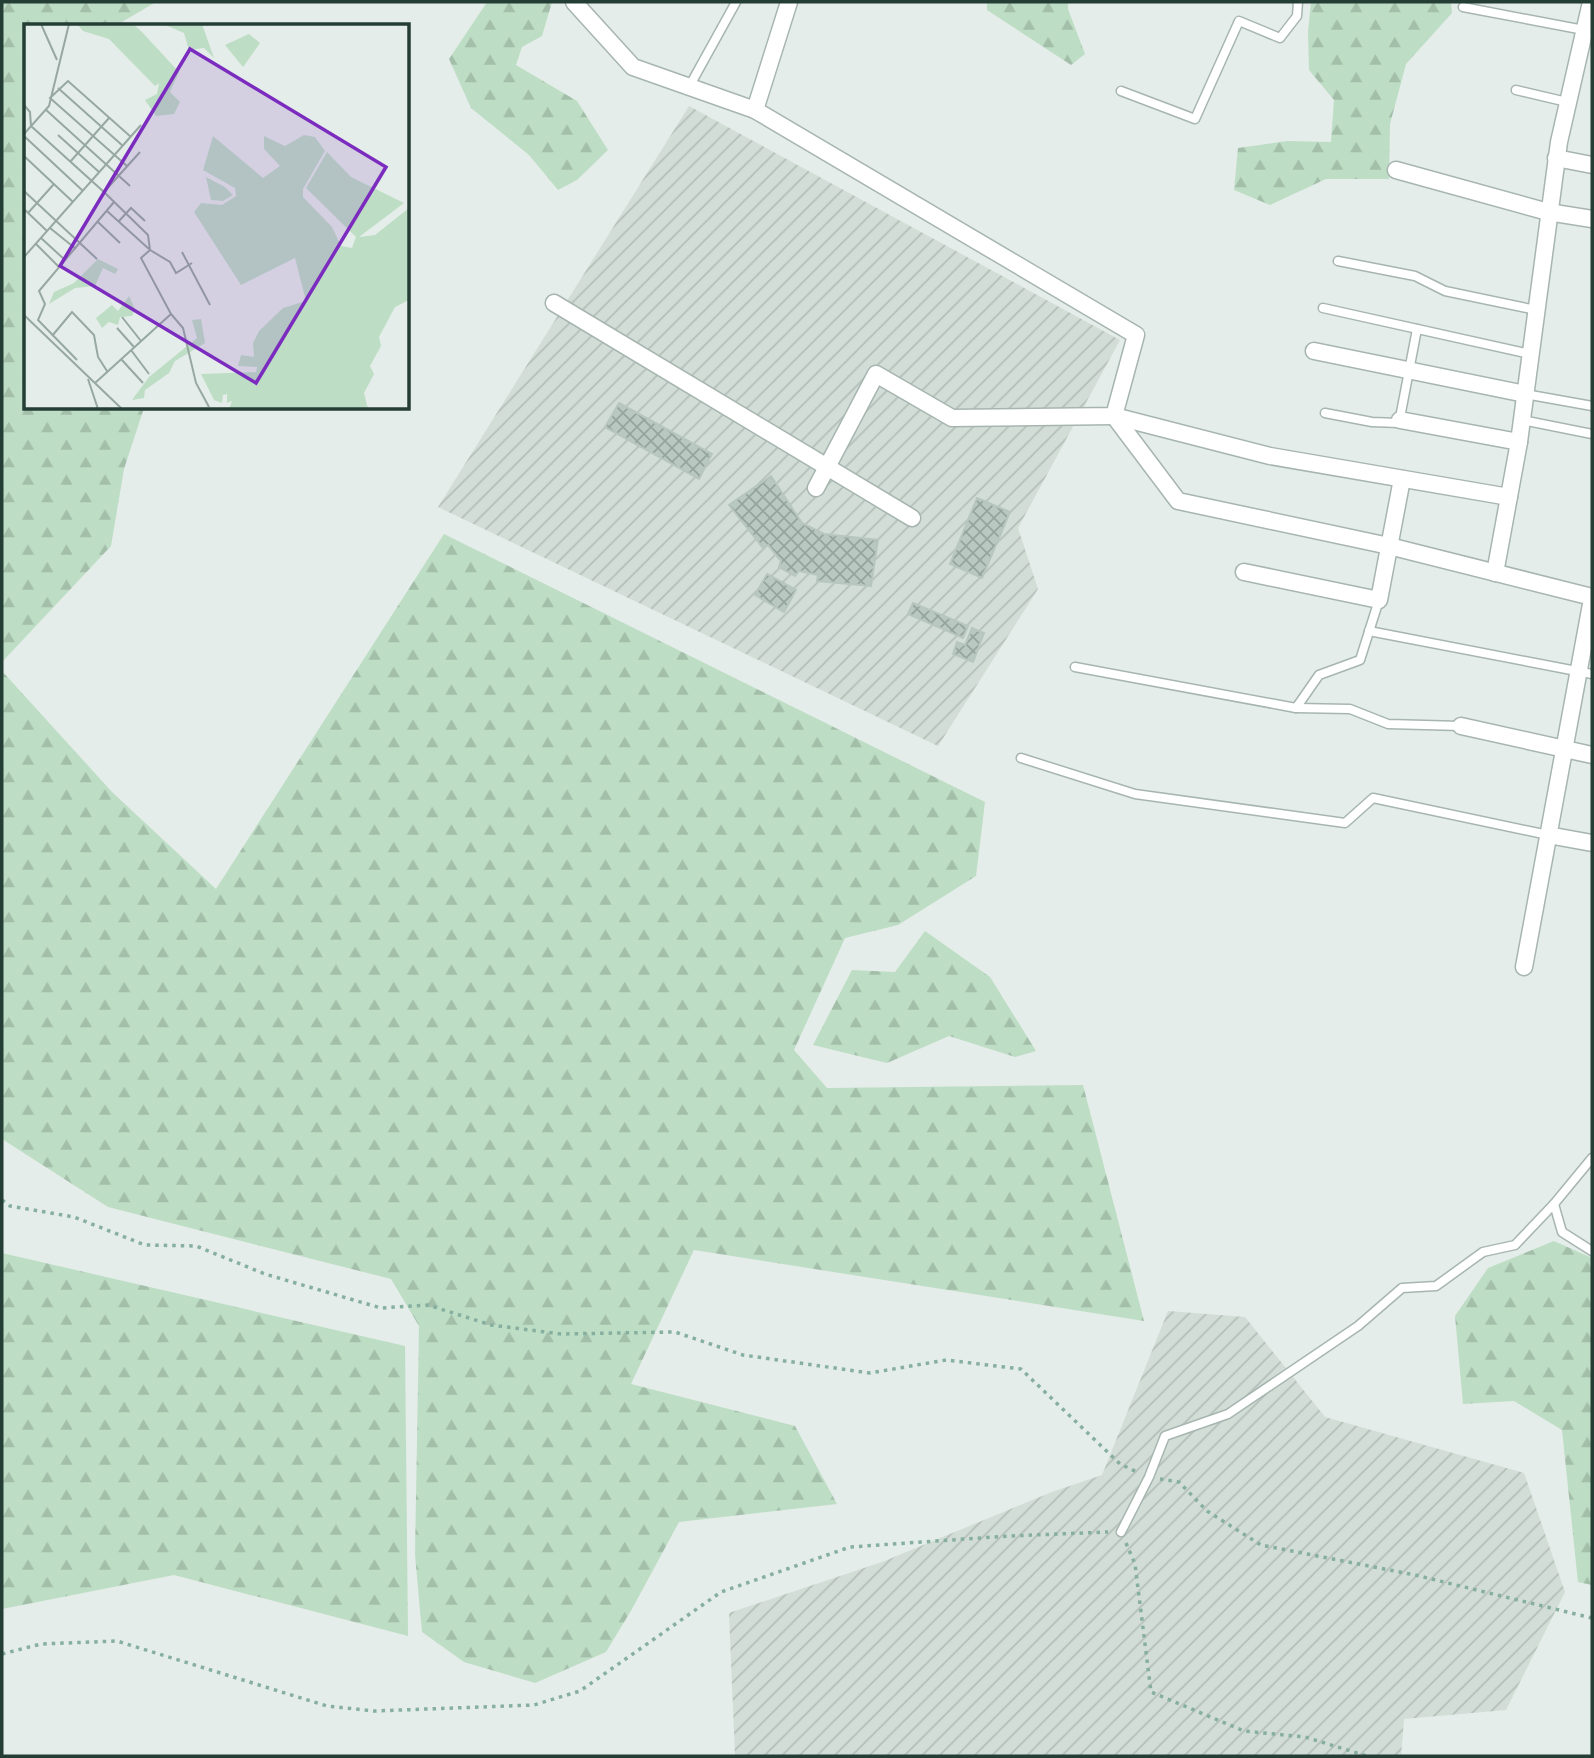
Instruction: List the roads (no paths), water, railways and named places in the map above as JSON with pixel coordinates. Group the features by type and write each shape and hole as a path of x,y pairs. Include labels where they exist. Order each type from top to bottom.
{"street":[{"path":"574,2 633,67 755,110 1136,335 1114,416"},
{"path":"755,110 789,2"},
{"path":"1496,573 1520,443 1556,158 1567,102 1586,51 1584,30 1591,2"},
{"path":"1556,158 1592,165"},
{"path":"1396,170 1548,212 1592,219"},
{"path":"554,303 912,517"},
{"path":"1314,351 1525,394"},
{"path":"816,488 877,374 952,418 1114,416 1270,456 1509,496"},
{"path":"1114,416 1178,501 1389,546 1592,598 1586,672 1564,749 1524,968"},
{"path":"1400,420 1520,443"},
{"path":"1244,572 1379,600 1402,478"},
{"path":"1461,726 1592,755"},
{"path":"1548,835 1592,843"}],"lane":[{"path":"689,87 736,2"},
{"path":"1121,92 1195,119 1239,21 1280,38 1297,16 1298,2"},
{"path":"1463,6 1584,30"},
{"path":"1516,90 1567,102"},
{"path":"1338,261 1415,276 1445,291 1536,310"},
{"path":"1323,308 1530,354"},
{"path":"1325,414 1372,422 1399,423 1417,329"},
{"path":"1525,394 1592,406"},
{"path":"1522,420 1592,433"},
{"path":"1296,708 1319,675 1360,660 1379,600"},
{"path":"1369,631 1586,672"},
{"path":"1075,667 1296,708 1350,709 1388,724 1461,726"},
{"path":"1021,758 1135,794 1345,823 1373,798 1548,835"},
{"path":"1121,1532 1149,1477 1165,1436 1228,1414 1358,1326 1402,1288 1436,1286 1483,1252 1515,1245 1592,1158"},
{"path":"1554,1204 1562,1232 1592,1251"}]}
